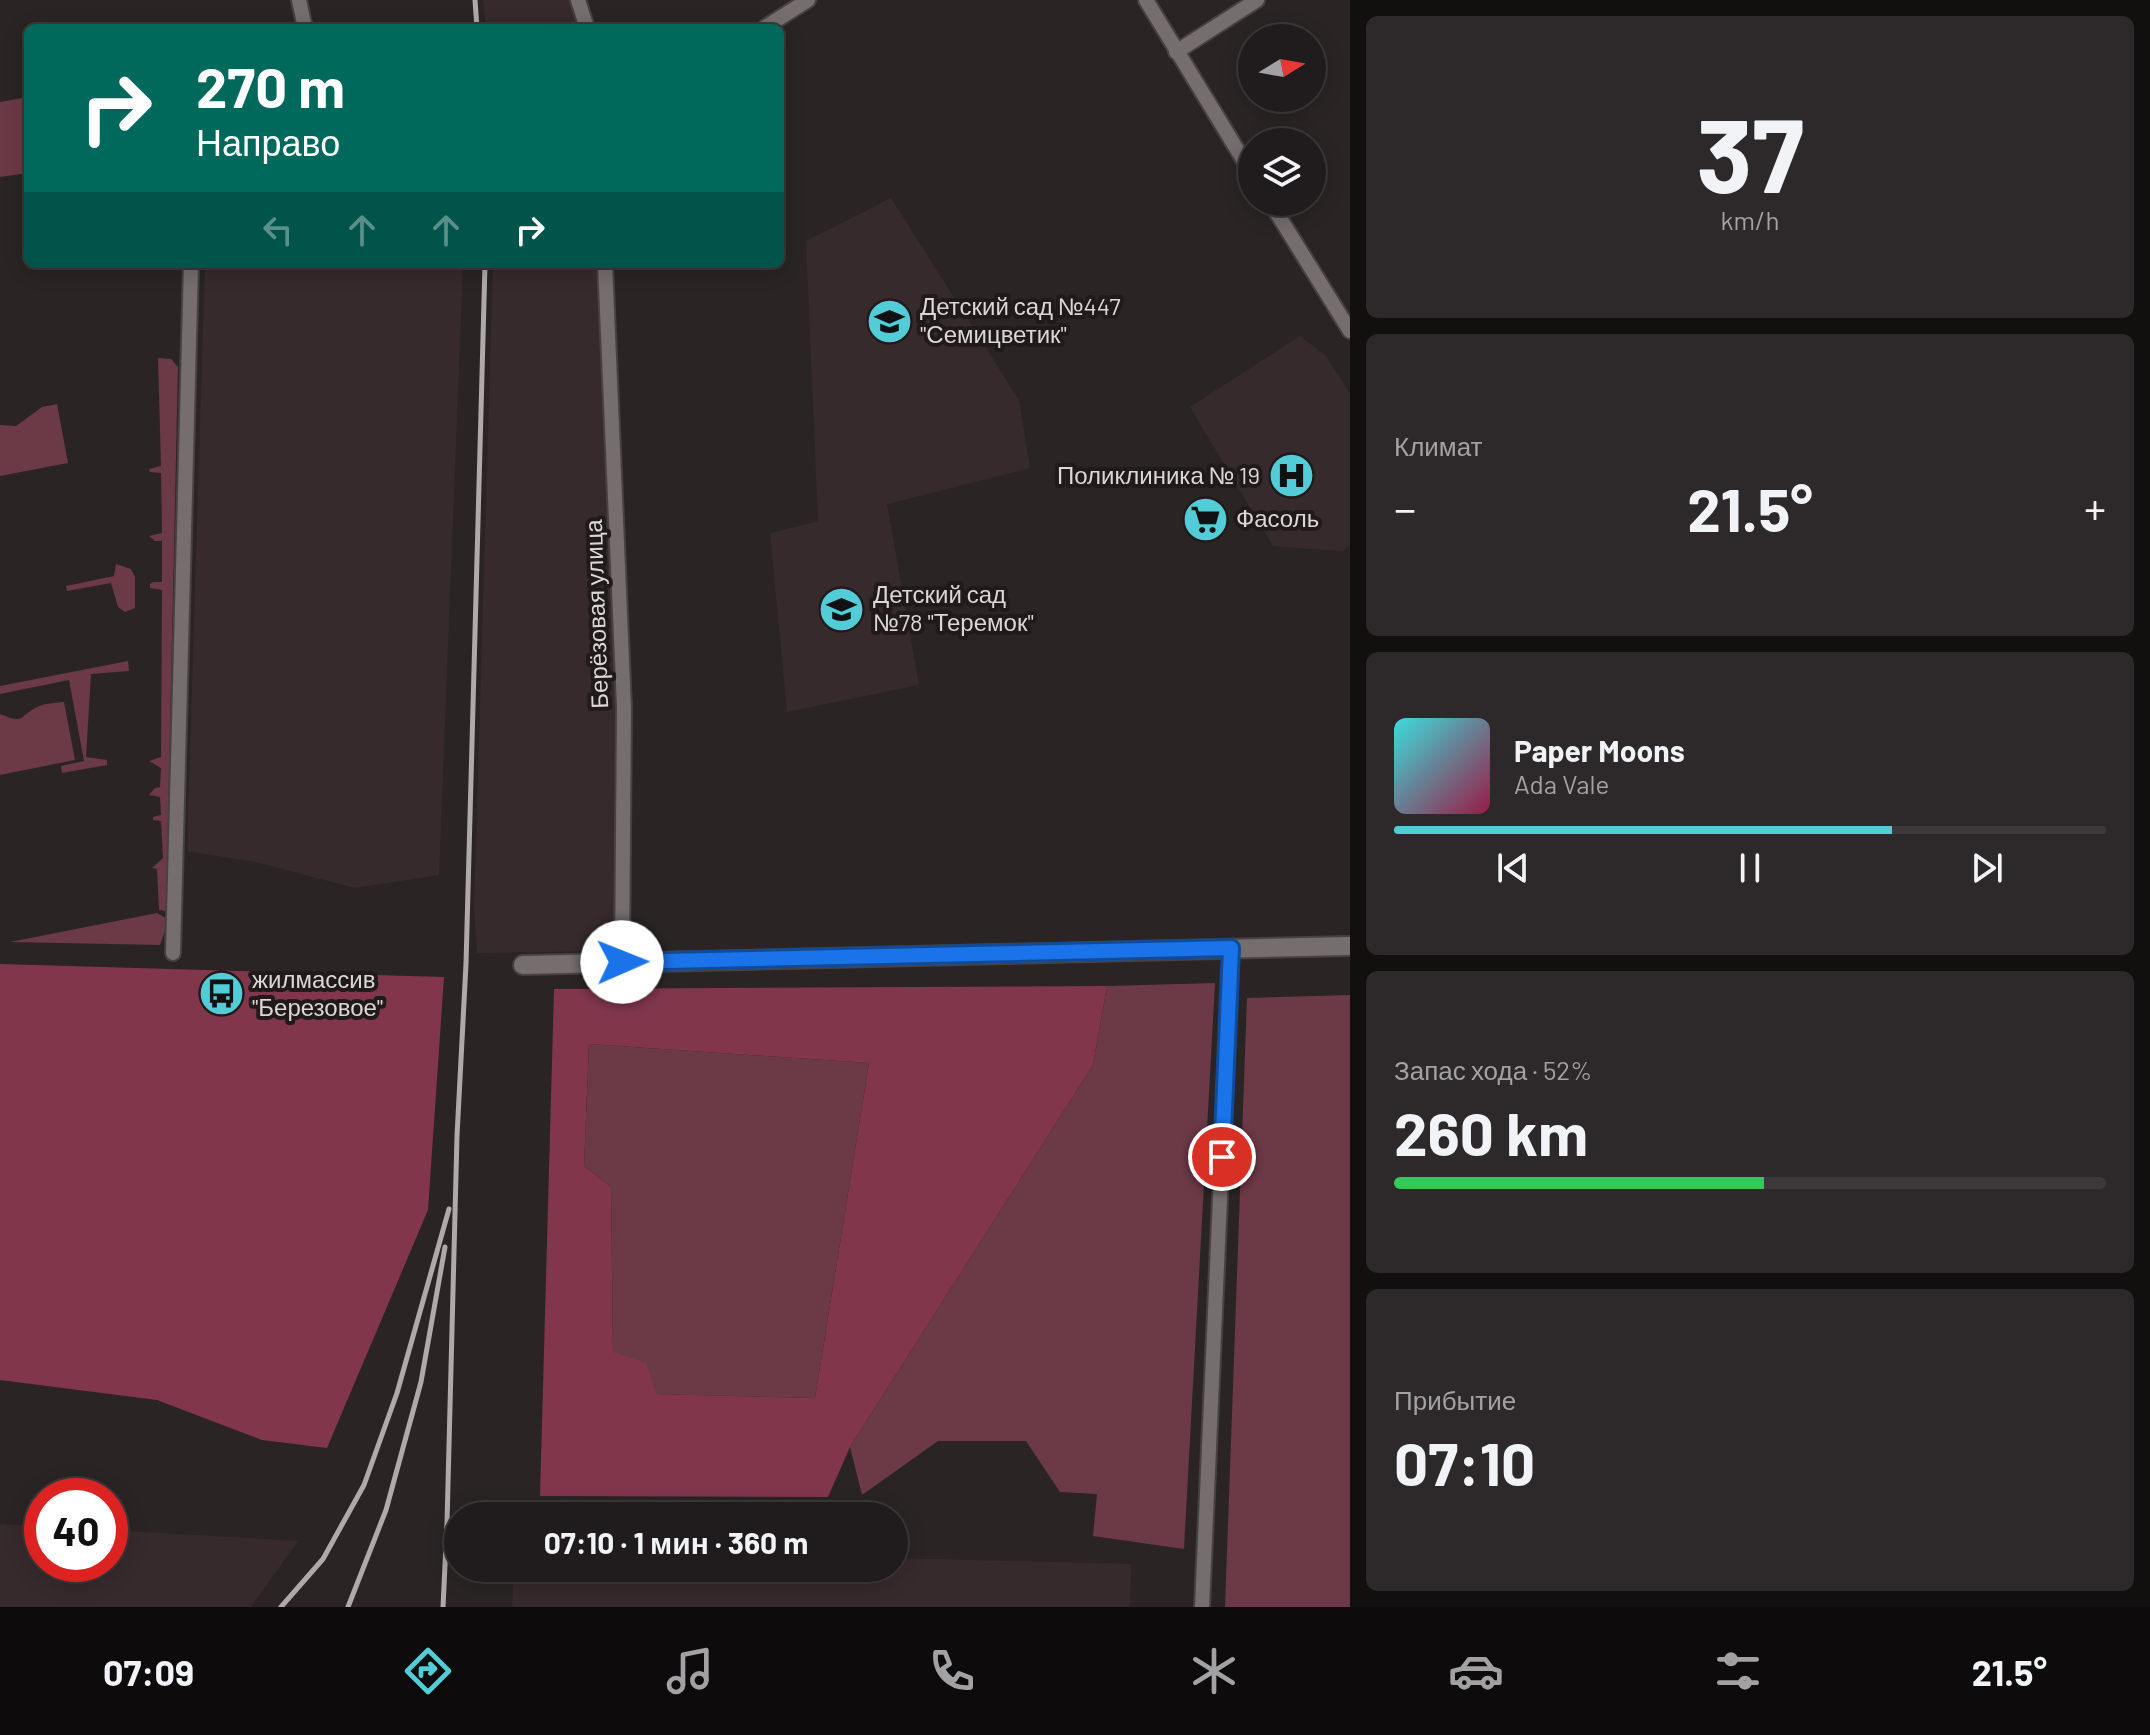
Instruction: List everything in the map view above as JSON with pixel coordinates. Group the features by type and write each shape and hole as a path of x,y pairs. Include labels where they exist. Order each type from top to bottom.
{"street":[{"path":"299,0 304,24"},
{"path":"578,0 586,24"},
{"path":"770,24 808,0"},
{"path":"1146,0 1238,152"},
{"path":"1176,52 1257,0"},
{"path":"1279,216 1350,331"},
{"path":"173,953 191,268"},
{"name":"Берёзовая улица","path":"605,268 624,707 622,962"},
{"path":"523,965 1350,946"},
{"path":"1202,1607 1231,948"}],"shaded area":[{"path":"483,0 572,0 580,24 486,24"},
{"path":"24,98 24,174 0,177 0,102"},
{"name":"Детский сад №447 \"Семицветик\"","path":"891,198 1019,400 1030,468 887,504 919,685 787,712 770,533 818,521 806,241"},
{"path":"205,268 463,268 439,875 355,888 255,862 187,851"},
{"path":"493,268 600,268 619,707 616,951 477,953 474,908"},
{"name":"Поликлиника № 19","path":"1300,336 1326,356 1350,394 1350,546 1342,551 1273,546 1190,407"},
{"path":"158,358 171,359 178,367 166,911 159,910 157,869 152,868 163,858 161,821 153,820 153,817 161,815 160,797 149,795 160,787 161,768 149,761 161,757 162,590 150,588 150,584 162,582 162,541 155,541 149,536 162,533 161,473 150,472 149,469 161,466"},
{"path":"57,404 68,463 0,476 0,425 16,426 42,407"},
{"path":"116,564 131,569 135,577 135,608 125,612 118,607 111,583 67,591 66,586 114,576"},
{"path":"128,661 129,671 91,674 86,757 107,760 107,765 62,773 61,766 84,761 69,680 0,694 0,686"},
{"path":"64,702 75,760 0,775 0,714 17,719 40,706"},
{"path":"157,913 169,920 160,945 10,942"},
{"path":"0,964 444,977 428,1210 327,1448 262,1440 157,1400 0,1380"},
{"path":"1215,983 1184,1549 1093,1536 1097,1494 1060,1492 1026,1441 938,1441 862,1495 850,1447 1093,1065 1107,986"},
{"path":"1107,986 1093,1065 850,1447 828,1497 540,1496 554,989","holes":["589,1044 869,1063 815,1398 656,1394 646,1363 613,1352 611,1187 584,1166"]},
{"path":"1350,995 1350,1607 1225,1607 1247,998"},
{"path":"589,1044 869,1063 815,1398 655,1394 613,1352 611,1187 584,1166"},
{"path":"0,1524 24,1526 24,1582 128,1582 128,1531 298,1541 251,1607 0,1607"},
{"path":"908,1558 1131,1564 1130,1607 512,1607 513,1582 908,1582"}],"railway":[{"path":"475,0 477,24"},
{"path":"443,1607 457,1136 466,964 485,268"},
{"path":"281,1607 323,1559 364,1485 397,1393 449,1209"},
{"path":"348,1607 386,1510 421,1382 445,1247"}],"place":[{"name":"Детский сад №447 \"Семицветик\"","path":"889,321"},
{"name":"Поликлиника № 19","path":"1291,476"},
{"name":"Фасоль","path":"1205,519"},
{"name":"Детский сад №78 \"Теремок\"","path":"842,609"},
{"name":"жилмассив \"Березовое\"","path":"221,994"}],"route":[{"path":"622,962 1231,948 1222,1157"}]}
